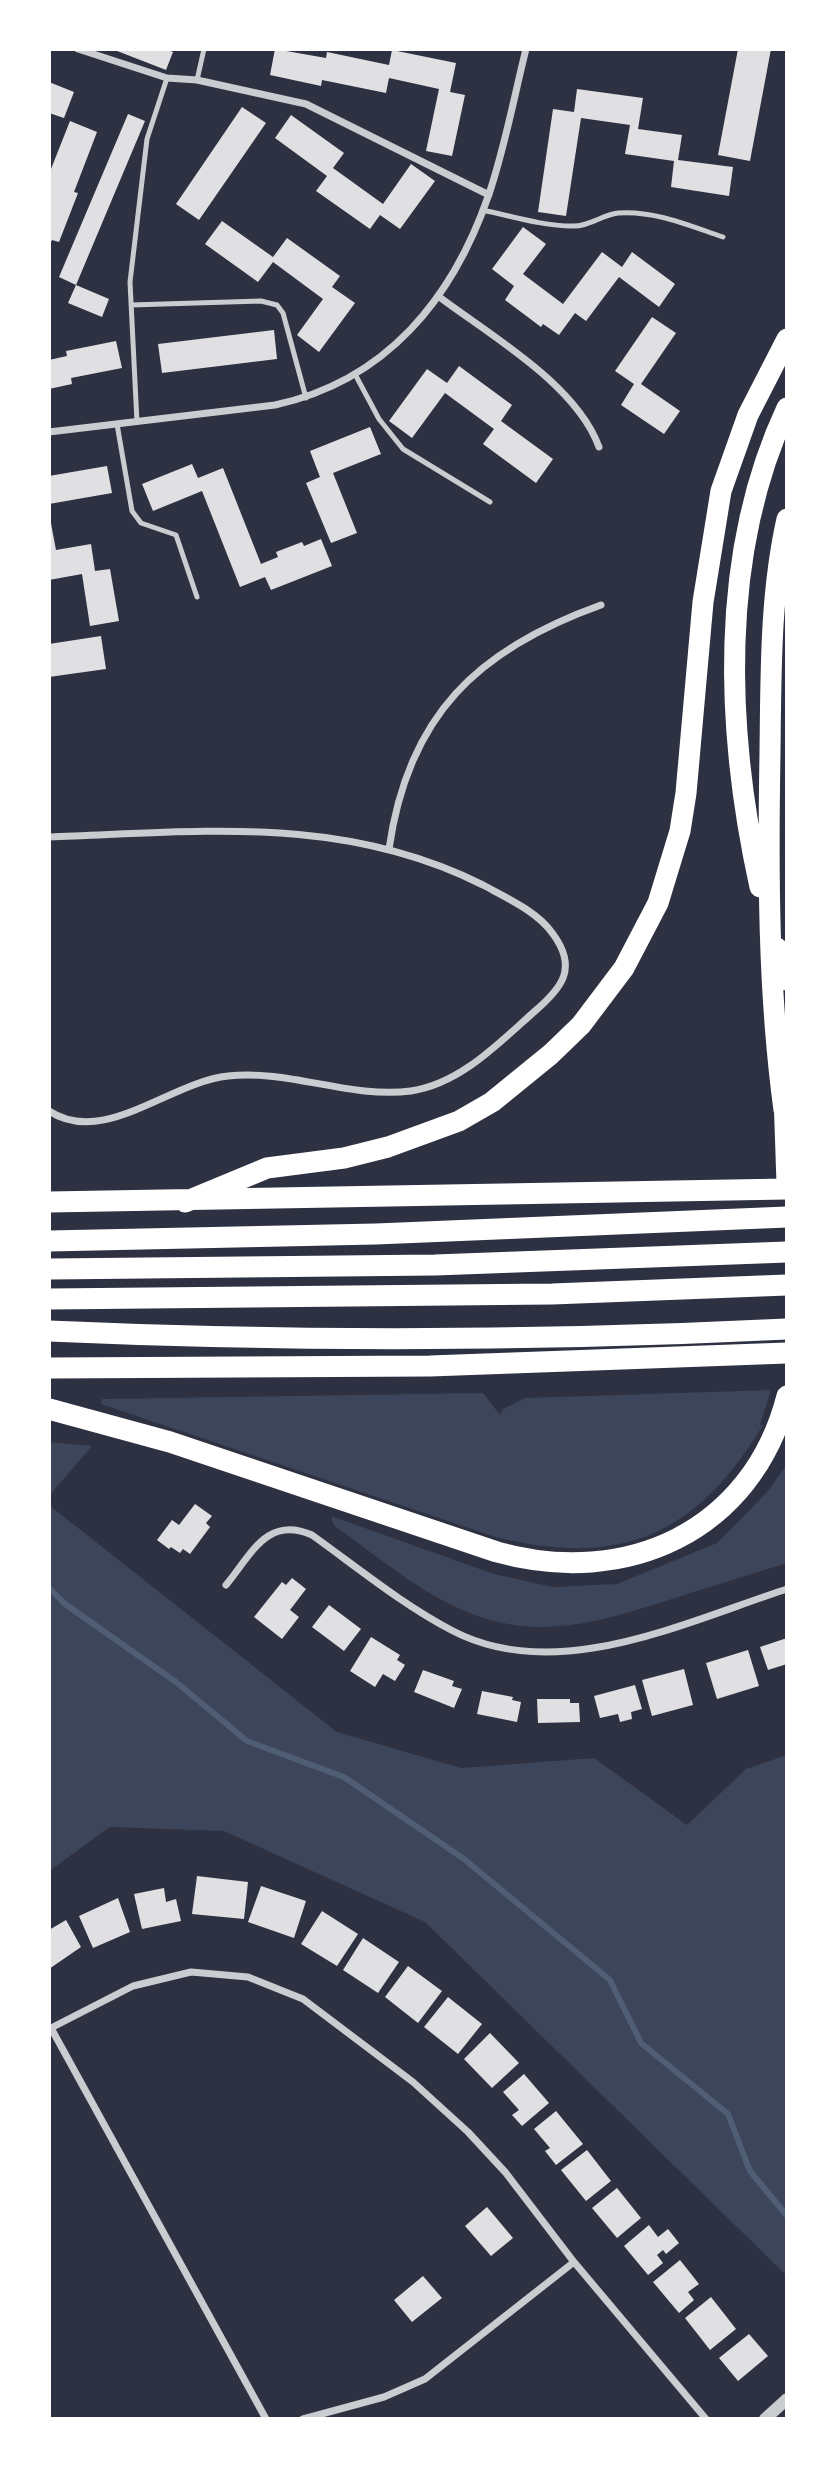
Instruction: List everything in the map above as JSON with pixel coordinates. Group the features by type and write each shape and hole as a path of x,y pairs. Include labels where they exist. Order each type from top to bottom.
{"highway":[{"path":"185,1202 267,1168 344,1158 388,1147 459,1121 492,1102 551,1055 580,1025 616,979 658,903 680,831 686,793 703,602 721,491 748,415 787,338"},
{"path":"787,408 768,454 751,507 740,580 736,641 737,724 746,816 761,890 787,980"},
{"path":"784,1110 773,1022 768,834 773,613 787,519"},
{"path":"49,1202 185,1202 787,1186 784,1110 787,946"},
{"path":"49,1241 376,1234 787,1217"},
{"path":"49,1269 384,1266 787,1252"},
{"path":"49,1299 496,1295 787,1286"},
{"path":"49,1331 427,1338 652,1335 787,1328"},
{"path":"49,1368 430,1366 787,1353"},
{"path":"49,1409 170,1442 497,1552 536,1562 572,1565 625,1559 659,1547 691,1530 720,1508 745,1482 765,1453 780,1420 787,1396"}],"street":[{"path":"78,49 167,78 197,80 306,104 489,195"},
{"path":"49,432 275,405 306,398 356,376 404,337 438,296 456,267 489,195 526,49"},
{"path":"438,296 563,392 581,412 598,447"},
{"path":"389,849 393,822 409,767 436,718 454,695 495,656 518,641 543,627 601,605"},
{"path":"49,836 259,831 310,833 389,849 457,872 546,923 561,945 565,968 560,989 484,1056 447,1080 413,1090 382,1092 261,1075 227,1076 187,1085 117,1118 101,1121 69,1120 49,1111"},
{"path":"226,1585 267,1535 284,1528 293,1528 312,1535 425,1615 455,1633 510,1650 538,1654 598,1649 787,1589"},
{"path":"266,2419 50,2028 133,1986 171,1974 229,1974 285,1990 319,2010 412,2082 468,2132 506,2173 574,2262 706,2419"},
{"path":"303,2419 384,2397 425,2379 574,2262"},
{"path":"765,2419 787,2399"}],"lane":[{"path":"197,80 204,49"},
{"path":"137,422 130,282 147,139 167,78"},
{"path":"482,210 569,226 587,224 608,215 638,213 682,223 723,237"},
{"path":"131,304 261,301 277,305 283,313 306,398"},
{"path":"356,376 379,419 403,449 491,502"},
{"path":"117,424 132,511 141,523 176,535 197,597"}],"shaded area":[{"path":"771,1390 760,1425 763,1425 737,1463 711,1494 682,1517 651,1534 618,1544 581,1548 540,1546 495,1537 101,1404 102,1399 483,1393 500,1415 503,1409 525,1398"},
{"path":"49,1442 92,1446 49,1496"},
{"path":"787,1464 787,1563 620,1615 567,1626 513,1625 486,1619 458,1608 410,1581 334,1526 331,1516 494,1574 553,1587 617,1584 717,1543 768,1491"},
{"path":"49,1505 337,1732 461,1768 594,1758 687,1825 746,1769 787,1755 787,2276 425,1922 224,1831 110,1827 49,1871"}],"building":[{"path":"112,49 165,49 173,52 166,70"},
{"path":"275,49 326,58 327,52 389,65 392,50 456,63 450,92 465,95 452,156 426,151 439,89 389,78 386,93 322,80 321,86 270,75"},
{"path":"738,49 771,49 750,161 718,155"},
{"path":"49,82 74,92 64,118 49,113"},
{"path":"577,89 643,98 638,129 682,135 678,160 733,167 729,196 671,187 674,161 625,154 630,125 581,118 566,216 538,212 553,109 574,112"},
{"path":"242,107 266,123 199,220 176,204"},
{"path":"128,114 145,121 76,285 59,277"},
{"path":"291,115 344,153 333,168 383,204 411,164 435,181 400,229 380,215 370,229 316,191 327,176 275,138"},
{"path":"70,121 97,132 74,192 78,193 59,242 52,240 49,246 49,174"},
{"path":"222,221 273,257 287,238 340,276 332,287 355,303 319,352 297,335 323,299 273,262 258,282 205,244"},
{"path":"523,227 546,244 523,274 563,304 602,252 622,267 632,252 675,284 659,307 619,277 586,321 575,313 559,335 543,324 541,327 505,300 514,286 492,269"},
{"path":"76,285 109,299 102,317 68,303"},
{"path":"652,317 676,333 641,384 680,411 664,434 621,405 634,384 615,371"},
{"path":"274,330 277,359 162,373 158,344"},
{"path":"116,341 122,368 71,378 72,384 49,389 49,360 67,356 66,351"},
{"path":"459,366 512,405 501,421 553,459 536,483 483,444 494,429 445,393 412,438 389,421 427,369 447,383"},
{"path":"370,427 381,454 333,473 357,533 331,543 306,483 320,477 310,451"},
{"path":"192,464 198,478 223,468 261,564 278,557 276,552 302,542 304,546 321,539 332,566 271,590 265,577 240,587 202,491 153,511 142,484"},
{"path":"107,466 112,493 49,504 49,476"},
{"path":"50,518 56,550 91,544 95,571 110,569 119,621 90,626 82,574 49,580"},
{"path":"101,636 106,669 49,677 49,644"},
{"path":"195,1504 212,1516 206,1523 210,1527 190,1554 183,1549 180,1553 171,1547 169,1549 157,1540 172,1520 179,1525"},
{"path":"292,1578 306,1589 290,1610 299,1617 282,1639 254,1617 282,1582 286,1585"},
{"path":"329,1605 361,1629 344,1651 312,1627"},
{"path":"371,1637 400,1655 397,1660 405,1665 395,1681 383,1674 375,1687 350,1671"},
{"path":"787,1638 787,1664 768,1670 760,1647"},
{"path":"748,1650 759,1686 717,1699 706,1663"},
{"path":"684,1669 693,1705 652,1716 642,1680"},
{"path":"423,1670 454,1681 452,1686 462,1689 454,1708 414,1692"},
{"path":"635,1685 642,1709 631,1712 632,1719 620,1722 618,1714 600,1718 594,1696"},
{"path":"482,1691 513,1697 512,1700 521,1702 517,1722 477,1714"},
{"path":"537,1699 570,1699 570,1703 579,1703 580,1722 538,1723"},
{"path":"197,1876 248,1882 244,1919 192,1914"},
{"path":"261,1886 306,1901 294,1938 248,1922"},
{"path":"164,1888 166,1902 176,1899 181,1921 142,1929 134,1894"},
{"path":"118,1898 130,1932 93,1948 79,1916"},
{"path":"322,1911 358,1934 337,1966 301,1944"},
{"path":"66,1920 81,1947 49,1969 49,1930"},
{"path":"363,1938 399,1962 378,1993 343,1970"},
{"path":"408,1966 442,1991 418,2023 385,1997"},
{"path":"448,1997 482,2024 458,2054 424,2027"},
{"path":"490,2033 519,2063 492,2088 464,2059"},
{"path":"524,2074 549,2103 522,2126 512,2115 519,2110 503,2092"},
{"path":"556,2111 583,2144 556,2165 545,2151 550,2148 534,2129"},
{"path":"587,2150 611,2181 586,2201 561,2170"},
{"path":"617,2188 641,2218 617,2238 592,2208"},
{"path":"487,2207 513,2238 491,2256 465,2226"},
{"path":"649,2225 658,2237 668,2229 679,2243 666,2254 663,2250 657,2255 663,2263 648,2275 624,2246"},
{"path":"680,2260 699,2284 688,2292 694,2300 679,2313 653,2282"},
{"path":"423,2276 442,2298 412,2322 394,2300"},
{"path":"711,2297 736,2329 710,2350 685,2318"},
{"path":"749,2334 768,2356 738,2381 719,2358"}],"waterway":[{"path":"49,1588 65,1604 176,1682 247,1741 344,1777 464,1859 610,1980 641,2043 728,2114 750,2171 787,2216"}]}
